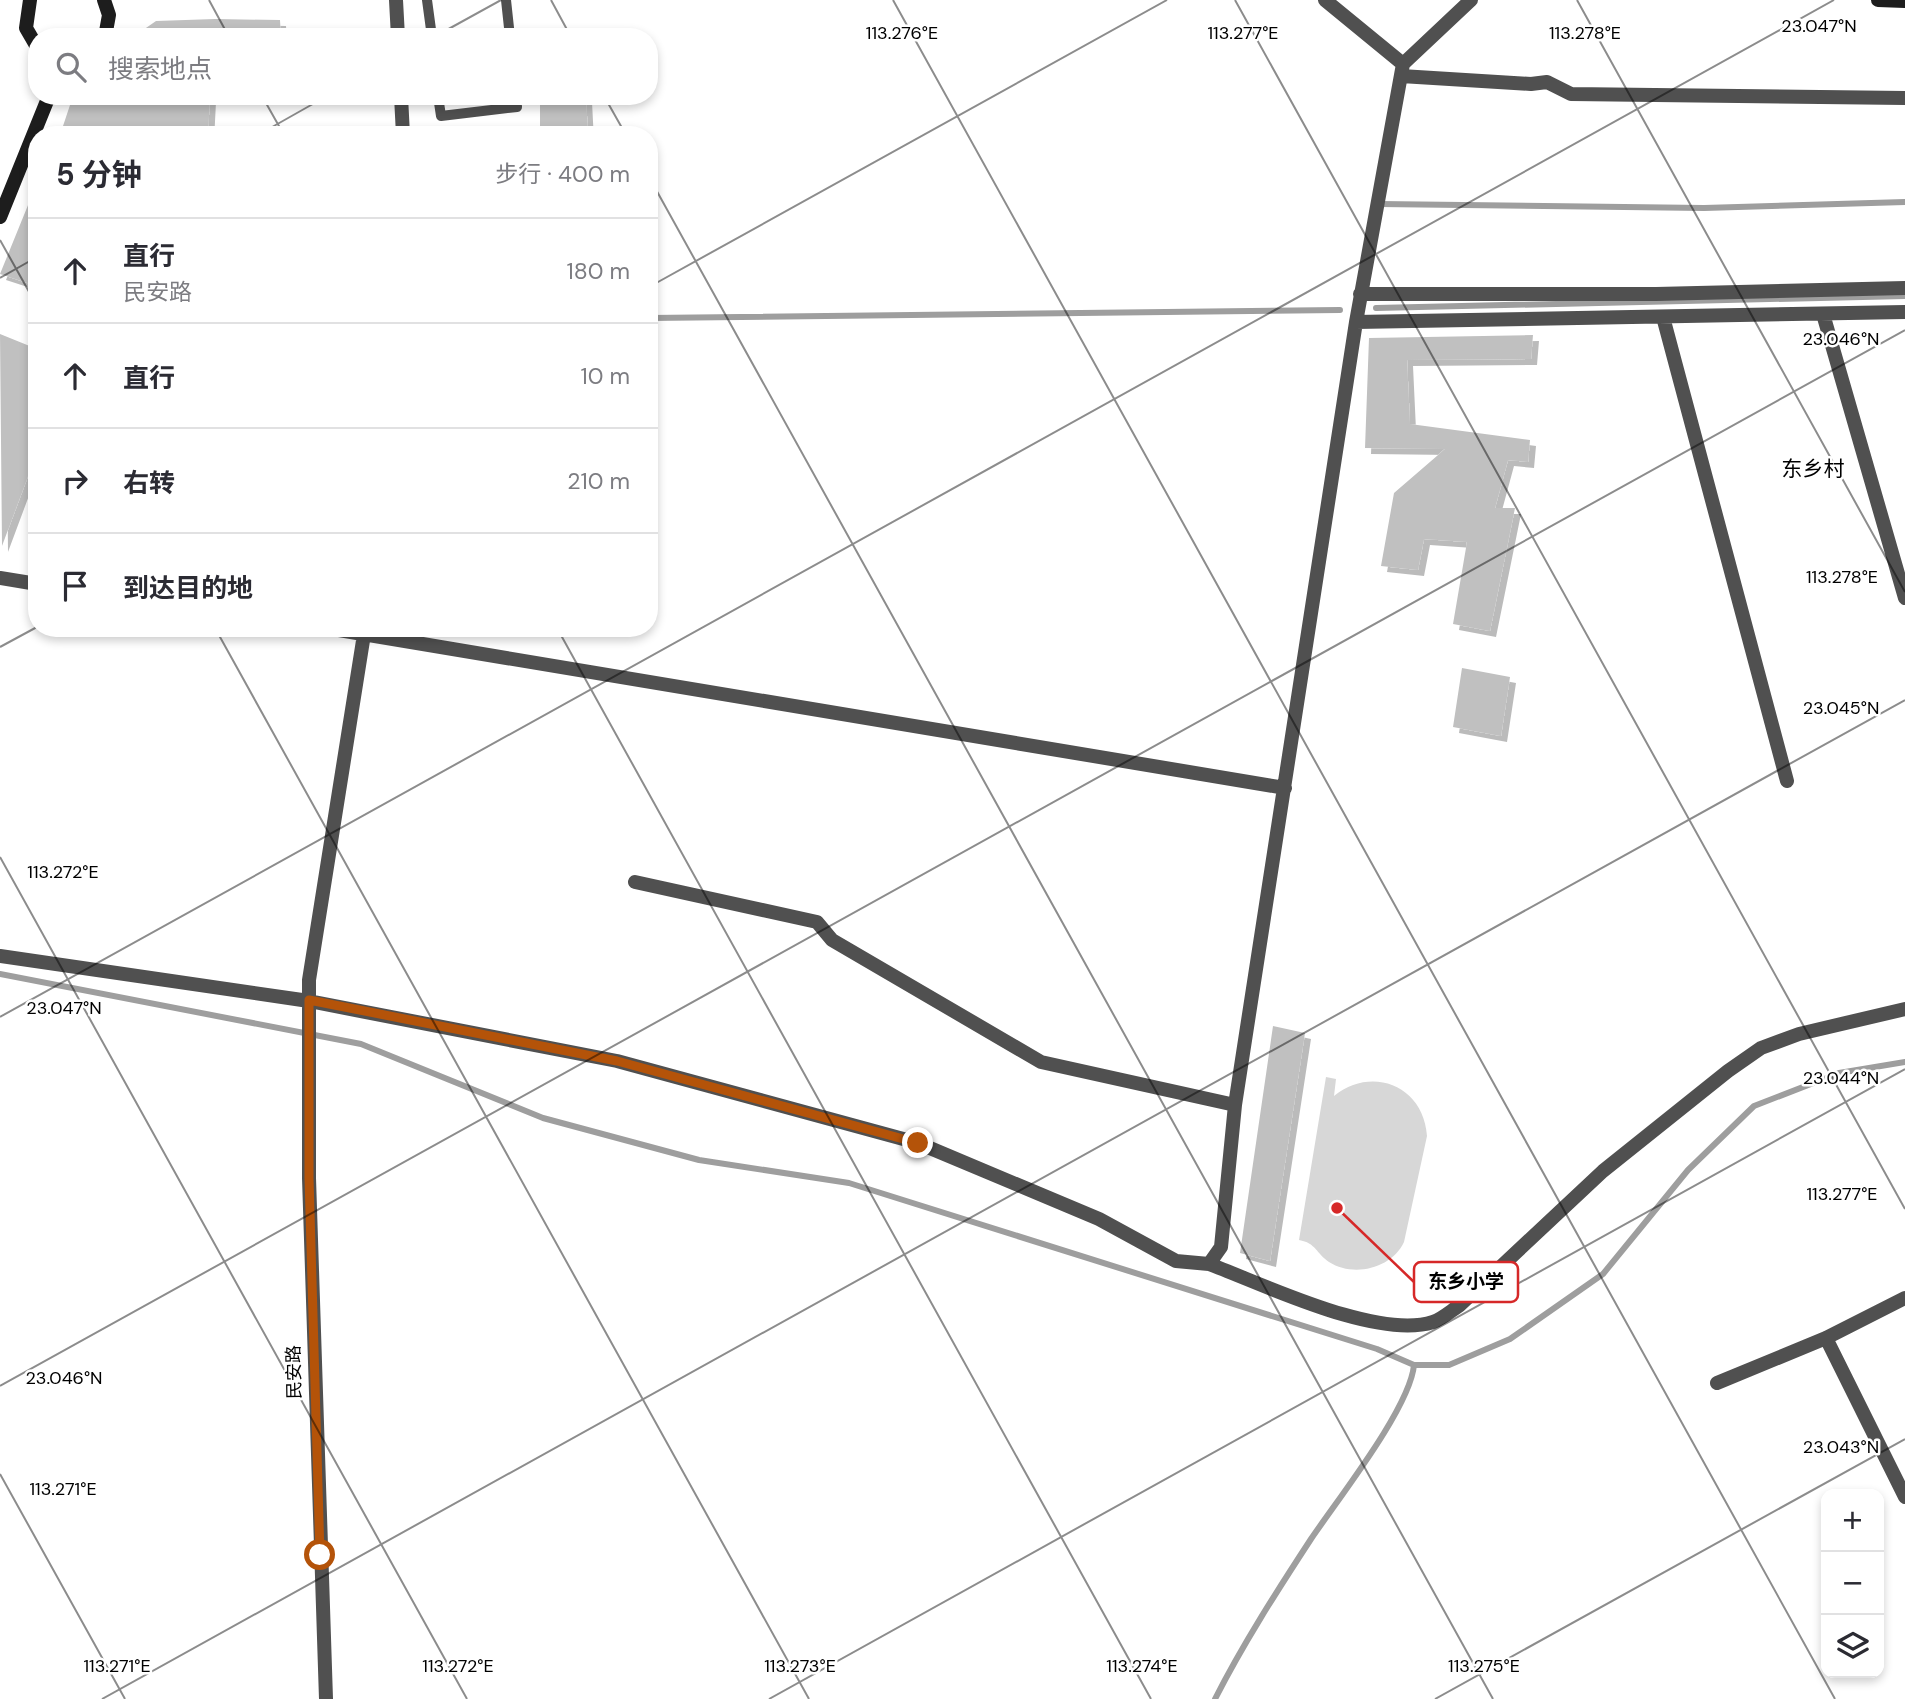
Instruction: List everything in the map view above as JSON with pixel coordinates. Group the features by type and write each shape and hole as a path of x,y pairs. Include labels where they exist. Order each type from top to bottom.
{"street":[{"path":"28,31 26,28 30,0"},
{"path":"104,0 109,15 107,28"},
{"path":"396,0 398,28"},
{"path":"1325,0 1402,70 1531,84 1547,82 1571,94 1905,98"},
{"path":"1209,1264 1221,1247 1235,1105 1360,294 1402,70 1471,0"},
{"path":"1878,0 1905,1"},
{"path":"36,126 44,105"},
{"path":"401,105 403,126"},
{"path":"0,217 28,146"},
{"path":"1360,294 1656,294 1905,288"},
{"path":"1356,322 1905,312"},
{"path":"1824,314 1905,598"},
{"path":"1663,317 1787,781"},
{"path":"0,578 28,583"},
{"name":"民安路","path":"326,1699 315,1424 309,980 363,637"},
{"path":"399,637 1285,788"},
{"path":"635,882 817,922 832,940 1041,1062 1235,1105"},
{"path":"0,956 309,1000 617,1061 918,1143 1099,1219 1176,1261 1209,1264 1348,1316 1394,1326 1433,1322 1460,1305 1603,1171 1761,1048 1799,1034 1905,1009"},
{"path":"1717,1382 1826,1338 1905,1298"},
{"path":"1826,1338 1905,1497"}],"lane":[{"path":"427,0 431,28"},
{"path":"506,0 509,28"},
{"path":"440,105 441,116 517,105"}],"shaded area":[{"path":"1326,1077 1336,1079 1334,1096 1364,1082 1394,1086 1417,1104 1424,1119 1427,1136 1404,1242 1391,1258 1371,1268 1361,1270 1339,1267 1325,1259 1309,1243 1299,1240"}],"building":[{"path":"280,20 280,28 146,28 156,21"},
{"path":"70,105 210,105 208,126 63,126"},
{"path":"540,105 586,105 588,126 540,126"},
{"path":"28,205 28,283 0,274"},
{"path":"0,334 28,345 28,476 2,546"},
{"path":"1533,335 1531,359 1407,360 1410,424 1530,440 1528,462 1508,460 1495,508 1515,508 1490,631 1453,624 1467,542 1424,539 1418,570 1381,566 1394,493 1445,449 1365,448 1369,338"},
{"path":"1462,668 1510,677 1501,736 1453,727"},
{"path":"1273,1026 1305,1033 1270,1261 1240,1253"}],"waterway":[{"path":"1379,204 1704,208 1905,202"},
{"path":"1376,308 1905,296"},
{"path":"658,318 1340,310"},
{"path":"0,974 361,1044 543,1118 699,1160 849,1183 1377,1349 1414,1365"},
{"path":"1215,1699 1286,1578 1387,1428 1410,1383 1414,1365 1449,1365 1510,1339 1603,1274 1688,1170 1754,1106 1839,1073 1905,1062"}],"place":[{"name":"东乡小学","path":"1337,1208"}],"district":[{"name":"东乡村","path":"1813,469"}],"route":[{"path":"320,1555 309,1178 309,1000 617,1061 918,1143"}]}
